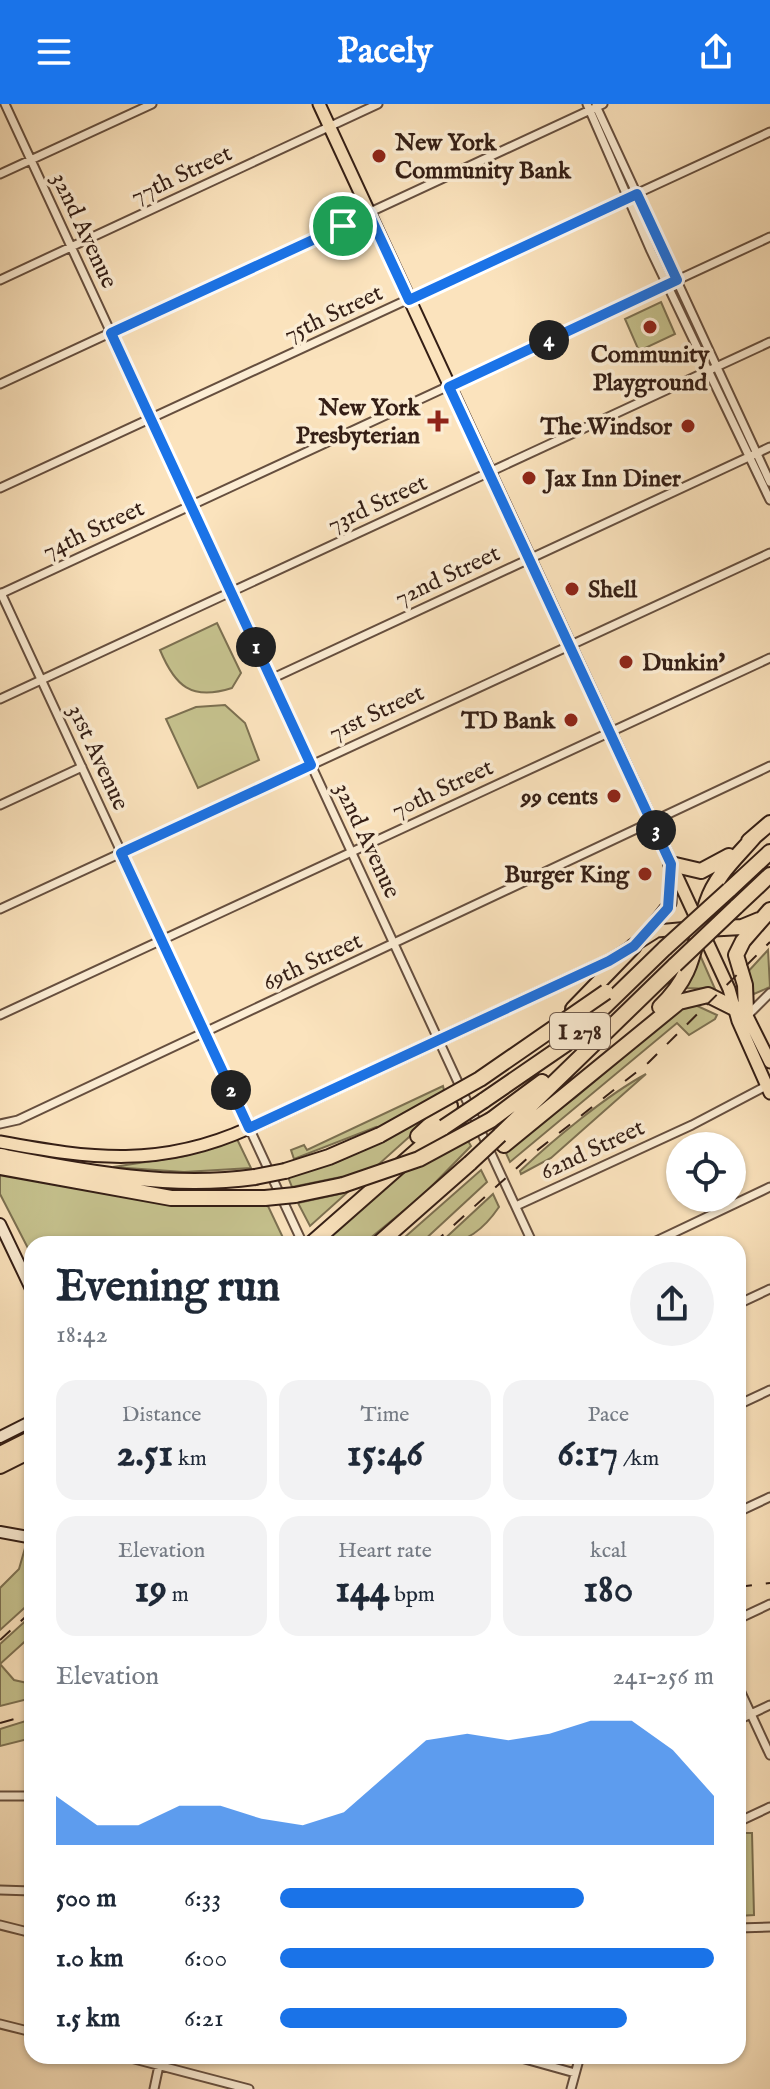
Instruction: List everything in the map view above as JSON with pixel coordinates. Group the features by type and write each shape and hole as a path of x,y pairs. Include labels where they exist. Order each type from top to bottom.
{"highway":[{"path":"671,864 696,871 706,870 770,823"},
{"path":"627,1042 680,986 693,962 707,902 722,873 754,837"},
{"name":"I 278","path":"320,1236 444,1127 566,1044 770,852"},
{"name":"I 278","path":"388,1236 502,1140 596,1040 770,875"},
{"path":"702,929 742,927 766,914"},
{"path":"502,1140 685,999 713,996 743,1011 745,985 736,955 743,941 766,914"},
{"path":"369,1190 403,1149 450,1106 582,1002 634,946"},
{"path":"2,1162 133,1178 205,1181 255,1177 324,1159 380,1135 504,1064 665,948"},
{"path":"2,1162 171,1198 295,1195 343,1185 419,1159 491,1120 596,1040"},
{"path":"0,1454 24,1442"},
{"path":"0,1466 24,1454"}],"main road":[{"path":"319,104 729,989 770,1062"},
{"path":"634,946 668,908 671,864"},
{"path":"0,1142 130,1159 180,1153 249,1128 662,930 702,929"},
{"path":"743,1011 769,1088"}],"street":[{"name":"32nd Avenue","path":"5,104 529,1236"},
{"path":"0,174 152,104"},
{"name":"77th Street","path":"0,280 378,104"},
{"path":"0,384 595,106 668,285 770,482"},
{"name":"75th Street","path":"0,488 770,132"},
{"path":"633,196 677,280 713,369"},
{"name":"74th Street","path":"0,593 770,237"},
{"name":"73rd Street","path":"0,699 770,342"},
{"name":"72nd Street","path":"271,679 770,447"},
{"path":"754,455 770,500"},
{"name":"71st Street","path":"0,909 770,553"},
{"name":"31st Avenue","path":"0,593 299,1236"},
{"name":"70th Street","path":"0,1015 770,658"},
{"name":"69th Street","path":"0,1124 18,1120 770,766"},
{"path":"0,805 82,767"},
{"path":"743,1011 770,993"},
{"name":"62nd Street","path":"516,1206 769,1088"},
{"path":"667,1236 770,1187"},
{"path":"0,1224 24,1274"},
{"path":"746,1300 770,1289"},
{"path":"746,1401 770,1390"},
{"path":"0,1437 24,1425"},
{"path":"746,1508 770,1497"},
{"path":"0,1532 24,1534"},
{"path":"746,1615 770,1604"},
{"path":"746,1703 770,1755"},
{"path":"746,1716 770,1705"},
{"path":"0,1796 24,1796"},
{"path":"746,1818 770,1807"},
{"path":"0,1890 24,1891"},
{"path":"0,1925 24,1931"},
{"path":"746,1928 770,1927"},
{"path":"0,2024 24,2030"},
{"path":"152,2064 249,2089"},
{"path":"543,2064 575,2073"},
{"path":"571,2089 578,2064"},
{"path":"154,2089 159,2066"}],"shaded area":[{"name":"Community Playground","path":"661,302 675,334 639,351 625,319"},
{"path":"217,623 241,673 232,688 206,693 195,691 172,673 160,650"},
{"path":"225,705 245,723 259,760 198,788 166,719 196,707"},
{"path":"768,950 770,987 754,994 745,975"},
{"path":"700,955 715,989 685,988"},
{"path":"693,1004 717,1015 715,1019 689,1035 677,1023 510,1162 505,1151 576,1097 683,1007"},
{"path":"646,1074 551,1158 521,1174 520,1171 581,1119"},
{"path":"443,1086 447,1103 310,1226 298,1203 344,1193 341,1177 292,1187 288,1177 337,1162 383,1140 376,1127 294,1159 291,1150 304,1145 307,1150"},
{"path":"460,1127 471,1146 423,1195 373,1236 330,1236 375,1195"},
{"path":"237,1139 251,1168 184,1172 113,1167 185,1156"},
{"path":"481,1170 487,1182 429,1236 406,1236"},
{"path":"0,1174 176,1205 268,1206 282,1236 24,1236 24,1240 0,1194"},
{"path":"493,1194 499,1207 481,1228 469,1236 448,1236"},
{"path":"24,1552 24,1608 0,1630 0,1588 19,1569"},
{"path":"24,1622 24,1642 0,1664 0,1644"},
{"path":"0,1664 14,1680 24,1682 24,1700 0,1706"},
{"path":"24,1722 24,1740 0,1746 0,1729"},
{"path":"746,1833 752,1833 754,1915 746,1916"}],"railway":[{"path":"442,1236 530,1156 648,1063 770,942"},
{"path":"746,1586 770,1583"},
{"path":"0,1640 24,1618"},
{"path":"0,1723 24,1716"}],"place":[{"name":"New York Community Bank","path":"379,156"},
{"name":"Community Playground","path":"650,327"},
{"name":"New York Presbyterian","path":"438,421"},
{"name":"The Windsor","path":"688,426"},
{"name":"Jax Inn Diner","path":"529,478"},
{"name":"Shell","path":"572,589"},
{"name":"Dunkin'","path":"626,662"},
{"name":"TD Bank","path":"571,720"},
{"name":"99 cents","path":"614,796"},
{"name":"Burger King","path":"645,874"}],"route":[{"path":"637,194 677,280 449,387 671,864 671,898 668,908 634,946 609,961 249,1128 121,853 311,765 111,333 343,226 369,214 409,300 637,194"}]}
